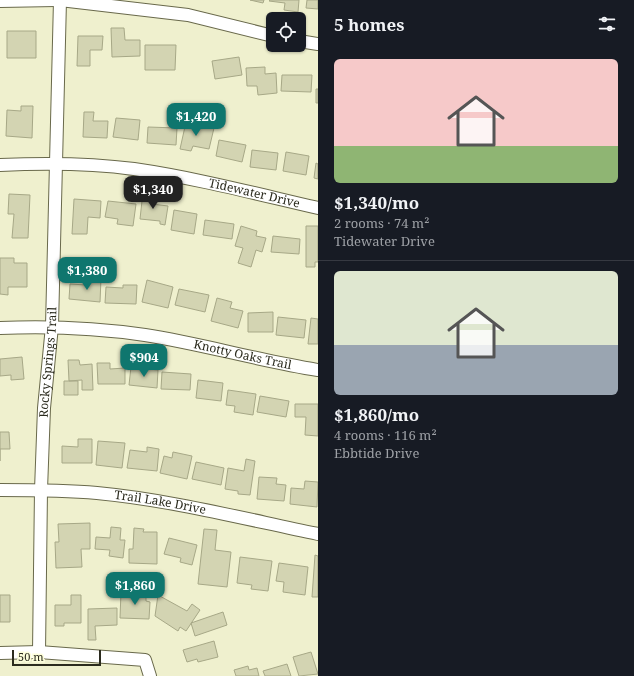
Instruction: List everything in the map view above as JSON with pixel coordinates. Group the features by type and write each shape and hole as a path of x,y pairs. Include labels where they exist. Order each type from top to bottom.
{"street":[{"path":"0,1 56,0"},
{"path":"60,0 188,15 266,34"},
{"name":"Rocky Springs Trail","path":"39,652 41,490 44,408 52,326 60,0"},
{"path":"306,42 318,44"},
{"name":"Tidewater Drive","path":"0,165 55,163 133,169 206,182 318,208"},
{"name":"Knotty Oaks Trail","path":"0,328 52,326 145,335 276,363 318,370"},
{"name":"Trail Lake Drive","path":"0,490 41,490 98,493 172,504 318,534"},
{"path":"0,653 39,652 145,660 150,676"}],"building":[{"path":"250,0 264,0 263,3"},
{"path":"299,0 298,12 284,10 285,3 269,1"},
{"path":"307,0 318,0 318,9 306,8"},
{"path":"111,28 124,28 125,40 140,40 140,56 112,57"},
{"path":"7,31 36,31 36,58 7,58"},
{"path":"78,36 103,36 102,50 90,50 90,66 77,66"},
{"path":"145,45 176,45 175,70 145,70"},
{"path":"239,57 242,75 215,79 212,61"},
{"path":"265,67 265,74 276,73 277,93 258,95 257,86 247,86 246,68"},
{"path":"282,75 312,75 311,92 281,91"},
{"path":"316,89 318,89 318,103 316,103"},
{"path":"21,106 33,106 32,138 6,136 7,110 21,111"},
{"path":"84,112 94,112 93,121 108,121 107,138 83,137"},
{"path":"116,118 140,120 138,140 113,137"},
{"path":"186,122 214,128 209,149 193,146 191,151 180,149"},
{"path":"148,127 177,128 176,145 147,143"},
{"path":"219,140 246,145 242,162 216,156"},
{"path":"252,150 278,153 276,170 250,167"},
{"path":"286,152 309,156 306,175 283,171"},
{"path":"316,163 318,164 318,179 314,178"},
{"path":"143,192 154,194 152,204 168,206 165,225 160,224 160,221 140,219"},
{"path":"9,194 30,195 28,238 12,238 14,214 8,214"},
{"path":"74,199 101,201 100,218 88,217 87,234 72,234"},
{"path":"108,201 136,204 133,226 117,224 118,219 105,217"},
{"path":"174,210 197,214 194,234 171,230"},
{"path":"205,220 234,224 232,239 203,235"},
{"path":"241,226 257,231 256,236 266,238 262,252 256,250 251,267 238,263 243,248 235,246"},
{"path":"306,226 318,226 318,262 315,262 315,267 306,267"},
{"path":"273,236 300,239 299,254 271,252"},
{"path":"0,258 14,258 14,263 27,263 27,287 8,287 8,295 0,294"},
{"path":"86,277 101,278 100,302 69,299 70,284 86,285"},
{"path":"147,280 173,287 168,308 142,302"},
{"path":"123,285 137,285 136,304 105,303 106,287 123,288"},
{"path":"179,289 209,295 205,312 175,305"},
{"path":"217,298 232,302 230,308 243,311 238,328 211,321"},
{"path":"273,312 273,332 248,332 248,313"},
{"path":"278,317 306,320 304,338 276,335"},
{"path":"311,318 318,319 318,344 308,344"},
{"path":"22,357 24,379 11,380 11,375 0,376 0,359"},
{"path":"68,360 79,360 80,365 92,364 93,390 82,390 82,380 69,381"},
{"path":"97,363 110,363 110,369 125,368 125,384 98,384"},
{"path":"131,367 158,370 157,388 129,385"},
{"path":"162,372 191,374 190,390 161,389"},
{"path":"198,380 223,383 221,401 196,398"},
{"path":"64,381 78,381 78,395 64,395"},
{"path":"228,390 256,394 253,415 234,412 235,406 226,405"},
{"path":"260,396 289,401 286,417 257,412"},
{"path":"295,404 318,404 318,436 305,435 306,417 295,417"},
{"path":"0,432 9,432 10,449 0,449"},
{"path":"78,439 92,439 92,463 62,463 62,446 78,447"},
{"path":"98,441 125,443 122,468 96,465"},
{"path":"147,447 159,449 157,471 127,468 130,450 147,452"},
{"path":"173,452 192,456 187,479 160,473 164,456 172,458"},
{"path":"246,459 255,461 250,495 238,494 238,491 225,489 228,468 244,471"},
{"path":"196,462 224,468 221,485 192,479"},
{"path":"259,477 277,478 276,484 286,485 284,501 257,499"},
{"path":"305,481 318,482 317,507 290,504 291,488 304,489"},
{"path":"90,523 90,549 81,549 82,567 56,568 55,542 59,542 58,524"},
{"path":"111,527 121,528 120,540 125,540 123,558 109,556 110,550 95,549 96,537 110,538"},
{"path":"134,528 144,529 143,532 157,532 157,564 129,563 129,549 133,549"},
{"path":"204,529 217,530 215,550 231,552 227,587 198,584"},
{"path":"169,538 197,545 192,565 180,562 181,558 164,554"},
{"path":"315,555 318,556 318,597 312,597"},
{"path":"240,557 272,561 268,591 251,589 252,585 237,583"},
{"path":"279,563 308,567 305,595 283,592 284,582 276,581"},
{"path":"121,592 146,592 146,601 150,602 149,619 120,618"},
{"path":"0,595 10,595 10,622 0,622"},
{"path":"71,595 81,595 81,623 64,623 64,626 55,626 55,605 71,605"},
{"path":"158,595 187,611 192,604 200,610 186,631 180,627 178,631 155,616"},
{"path":"117,608 117,625 95,626 96,640 88,640 88,609"},
{"path":"223,612 227,625 195,636 191,623"},
{"path":"214,641 218,657 198,662 197,659 187,662 183,650"},
{"path":"311,652 318,674 299,676 293,657"},
{"path":"287,664 291,676 265,676 263,671"},
{"path":"248,666 249,670 257,668 259,676 236,676 234,670"}]}
